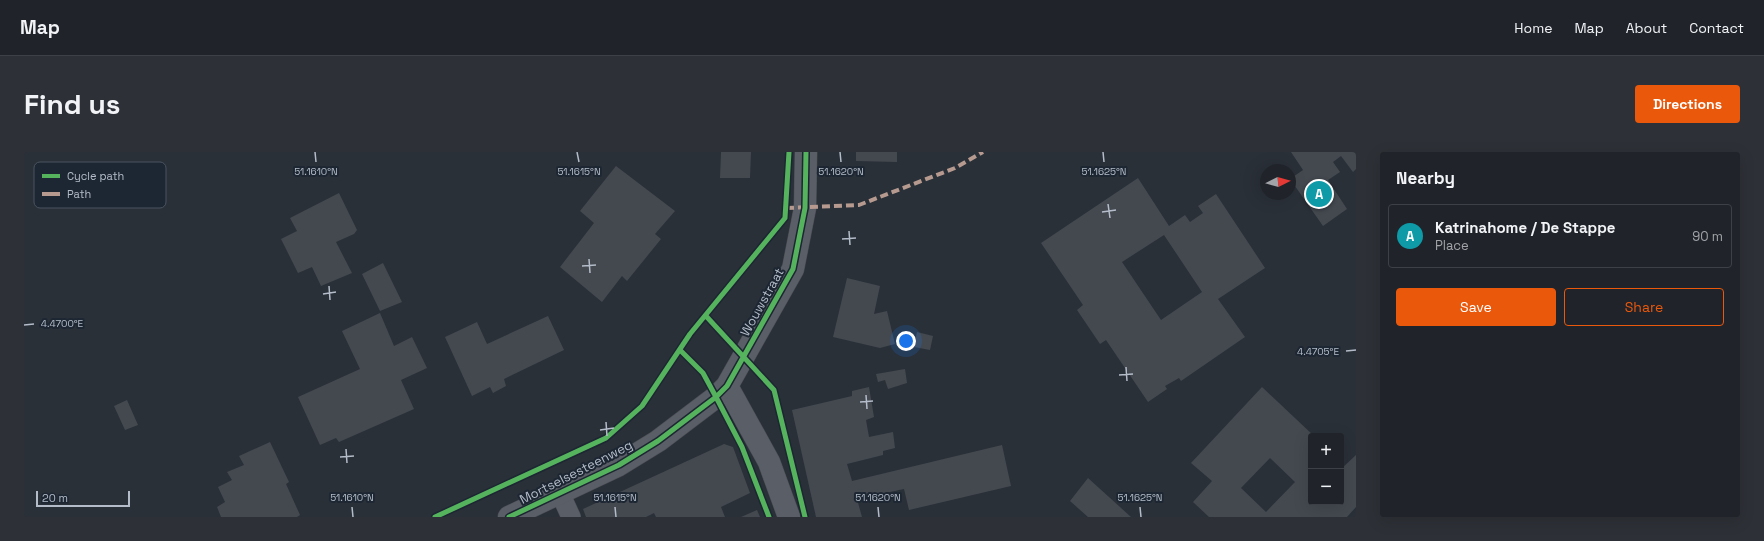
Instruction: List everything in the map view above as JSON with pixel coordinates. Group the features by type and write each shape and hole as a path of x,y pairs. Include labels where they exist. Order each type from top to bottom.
{"street":[{"name":"Wouwstraat","path":"727,386 793,269 805,208 806,152"},
{"name":"Mortselsesteenweg","path":"509,517 619,465 658,441 716,397 727,386"},
{"path":"727,386 769,462 789,517"}],"lane":[{"path":"560,493 571,517"}],"building":[{"path":"721,152 751,152 750,178 720,178"},
{"path":"856,152 897,152 897,162 856,161"},
{"path":"1291,152 1356,152 1356,169 1353,172 1341,156 1333,162 1340,172 1328,180 1347,209 1323,226 1296,188 1296,175 1303,170"},
{"path":"616,166 675,211 655,234 661,239 627,281 622,276 602,302 560,267 594,223 580,211"},
{"path":"1138,178 1169,226 1185,215 1190,222 1203,213 1198,206 1216,194 1265,268 1218,299 1245,337 1181,381 1179,378 1165,386 1167,389 1148,402 1106,340 1100,344 1077,310 1083,305 1041,243","holes":["1164,235 1202,292 1161,320 1122,262"]},
{"path":"339,193 357,230 354,234 336,242 352,273 321,286 312,267 298,273 281,239 297,231 290,218"},
{"path":"383,263 402,302 380,311 362,274"},
{"path":"847,278 880,286 874,314 887,311 895,344 880,348 833,337"},
{"path":"380,313 394,346 412,337 427,368 401,380 414,409 339,442 336,438 320,445 298,397 360,369 342,331"},
{"path":"548,316 564,350 504,379 506,386 493,393 490,387 472,396 445,337 477,322 487,344"},
{"path":"917,332 933,336 930,350 914,347"},
{"path":"905,369 907,383 888,389 885,380 878,382 876,374"},
{"path":"869,387 874,417 866,420 869,437 893,432 895,448 883,451 883,455 847,464 852,481 1002,445 1011,486 909,510 904,489 857,499 862,517 816,517 792,410 852,396 852,391"},
{"path":"1262,387 1311,433 1308,433 1308,505 1344,505 1344,466 1356,455 1356,507 1347,517 1209,517 1193,502 1212,481 1191,463","holes":["1270,458 1295,482 1266,512 1241,488"]},
{"path":"127,400 138,425 125,430 114,406"},
{"path":"270,442 289,482 286,484 300,515 297,517 221,517 217,507 225,502 218,487 232,480 227,472 244,465 239,456"},
{"path":"724,444 733,447 750,493 721,507 725,517 656,517 654,513 646,517 586,517 583,509"},
{"path":"1088,478 1131,517 1088,517 1070,501"},
{"path":"757,510 760,517 741,517"}],"marked path":[{"path":"786,208 859,205 955,168 983,152"}],"cycle path":[{"path":"435,517 606,438 642,406 690,334 785,218 789,152"},
{"path":"509,517 619,465 658,441 716,397 727,386 793,269 805,208 806,152"},
{"path":"706,316 774,390 805,517"},
{"path":"680,350 703,373 716,397 742,447 769,517"}],"place":[{"name":"Katrinahome / De Stappe","path":"1319,194"}]}
